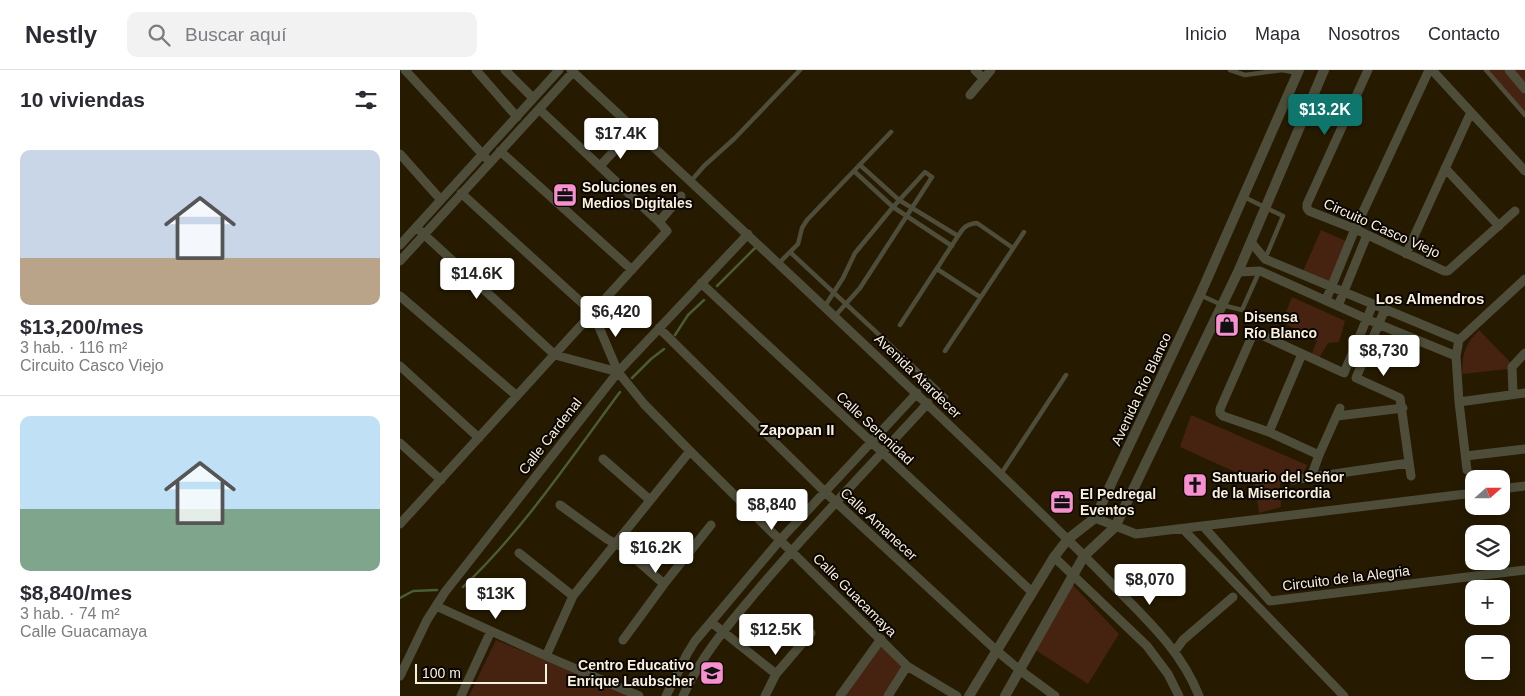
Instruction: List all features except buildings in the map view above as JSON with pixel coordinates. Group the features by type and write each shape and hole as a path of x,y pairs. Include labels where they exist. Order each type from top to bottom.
{"street":[{"path":"405,70 490,162"},
{"path":"476,70 517,117"},
{"path":"505,70 533,98"},
{"path":"401,241 441,200 559,70"},
{"path":"975,70 984,79"},
{"path":"970,95 991,70"},
{"path":"1006,696 1084,556 1115,527 1238,272 1324,70"},
{"name":"Circuito Casco Viejo","path":"1368,70 1307,208 1309,211 1356,229 1444,272 1448,271 1515,211"},
{"path":"1326,300 1356,229 1431,70 1525,171"},
{"path":"1509,70 1525,89"},
{"path":"400,261 572,71"},
{"name":"Avenida Atardecer","path":"572,71 825,306 1068,539 1175,651 1191,677 1199,696"},
{"name":"Avenida Río Blanco","path":"969,696 1054,557 1068,539 1095,518 1200,295 1298,72"},
{"path":"401,522 667,231 539,109"},
{"path":"1406,254 1471,112"},
{"path":"600,166 625,139"},
{"path":"500,151 632,270"},
{"path":"400,154 441,200"},
{"path":"1445,168 1499,226"},
{"path":"461,193 592,313"},
{"path":"659,222 682,196"},
{"path":"416,227 555,355 618,372"},
{"name":"Calle Cardenal","path":"400,676 427,620 445,592 618,372 748,234"},
{"path":"1338,306 1368,235"},
{"path":"1251,242 1265,259 1459,340"},
{"path":"1238,272 1260,271 1378,324 1456,356"},
{"path":"1467,470 1456,356 1459,340 1525,279"},
{"name":"Calle Serenidad","path":"701,283 1032,592"},
{"path":"400,296 517,396"},
{"path":"1319,455 1269,432 1223,416 1220,413 1220,409 1253,334 1255,333 1344,373 1373,304"},
{"path":"1385,309 1356,378 1400,398 1403,408 1411,476"},
{"name":"Calle Guacamaya","path":"592,313 618,372 644,404 907,666 957,696"},
{"name":"Calle Amanecer","path":"659,328 836,503 997,651 1020,671 1055,696"},
{"path":"1430,345 1436,331"},
{"path":"1513,394 1512,368 1525,353"},
{"path":"1269,432 1302,354"},
{"path":"400,366 478,438"},
{"path":"666,696 687,654 711,622 780,540 917,393"},
{"path":"1459,402 1525,393"},
{"path":"683,696 700,662 723,631 791,550 928,404"},
{"path":"1311,477 1338,412 1403,408"},
{"path":"400,443 441,480"},
{"path":"1466,456 1525,449"},
{"path":"546,656 573,596 690,451"},
{"path":"603,459 650,500"},
{"path":"1293,480 1409,463"},
{"path":"1510,488 1525,486"},
{"path":"1095,518 1136,534 1465,494"},
{"path":"560,505 622,547 664,584"},
{"path":"623,640 711,525"},
{"name":"Circuito de la Alegria","path":"1203,526 1270,601 1525,570"},
{"path":"1183,528 1344,696"},
{"path":"519,553 573,596"},
{"path":"1054,557 1147,646 1168,674 1179,696"},
{"path":"1175,651 1183,640 1233,597"},
{"path":"1261,610 1270,601"},
{"path":"436,606 639,696"},
{"path":"711,622 776,674"},
{"path":"461,696 491,631"},
{"path":"765,696 776,674 811,633"},
{"path":"840,696 881,640"},
{"path":"888,696 907,666"}],"lane":[{"path":"691,181 800,70"},
{"path":"1230,70 1245,75 1282,70 1298,72"},
{"path":"1486,70 1525,115"},
{"path":"779,263 798,244 802,228 807,220 891,132"},
{"path":"860,165 899,200 958,236"},
{"path":"854,171 906,217 952,246"},
{"path":"825,306 843,278 855,253 893,207 925,172 932,177 860,288 835,316"},
{"path":"1244,197 1283,216 1265,259"},
{"path":"900,325 964,227 976,223 1013,248"},
{"path":"946,351 1024,232"},
{"path":"790,252 946,397"},
{"path":"937,269 980,297"},
{"path":"1200,295 1222,305 1242,310 1260,271"},
{"path":"1000,474 1066,375"}],"shaded area":[{"path":"1483,70 1525,70 1525,112"},
{"path":"1321,230 1346,241 1330,284 1303,271"},
{"path":"1292,297 1345,321 1339,342 1328,343 1319,358 1312,353 1317,341 1282,322"},
{"path":"1479,330 1510,362 1508,369 1462,374 1465,350"},
{"path":"1191,415 1307,465 1303,474 1280,484 1281,507 1259,513 1255,483 1244,476 1180,447"},
{"path":"1072,584 1119,634 1088,684 1034,649"},
{"path":"496,640 632,696 469,696"},
{"path":"880,644 903,666 884,696 845,696"}],"waterway":[{"path":"717,286 755,248"},
{"path":"675,335 688,315 704,300"},
{"path":"632,378 664,349"},
{"path":"463,587 485,565 526,517 620,392"},
{"path":"400,598 413,591 437,590"}],"place":[{"name":"Soluciones en Medios Digitales","path":"565,195"},
{"name":"Disensa Río Blanco","path":"1227,325"},
{"name":"Santuario del Señor de la Misericordia","path":"1195,485"},
{"name":"El Pedregal Eventos","path":"1062,502"},
{"name":"Centro Educativo Enrique Laubscher","path":"712,673"}],"district":[{"name":"Los Almendros","path":"1430,299"},
{"name":"Zapopan II","path":"797,430"}]}
